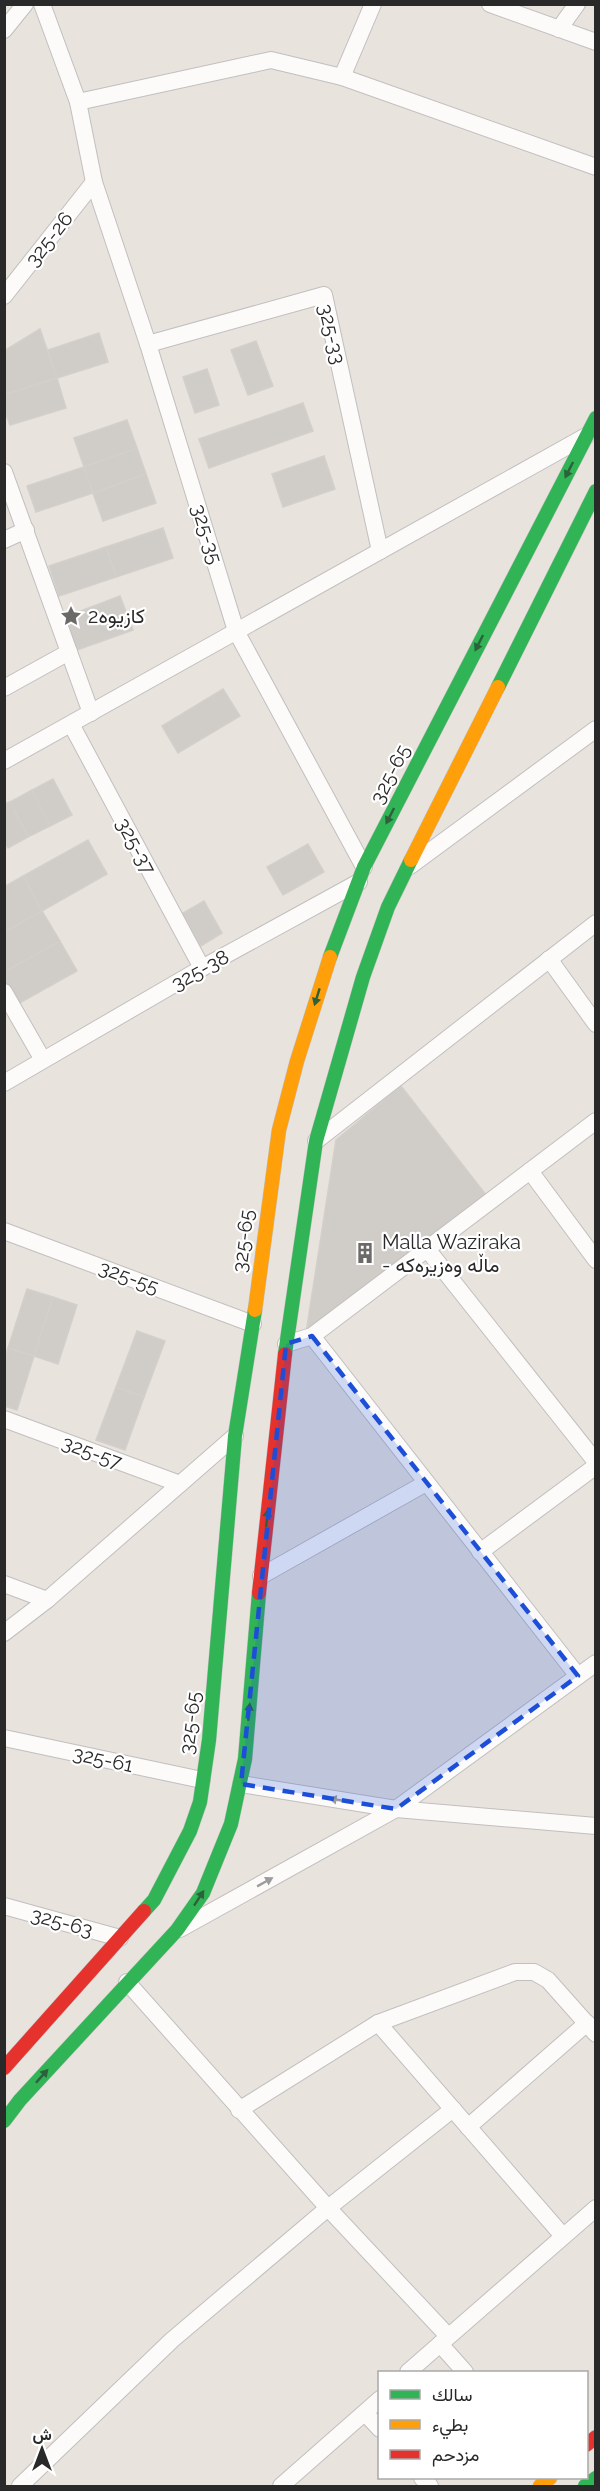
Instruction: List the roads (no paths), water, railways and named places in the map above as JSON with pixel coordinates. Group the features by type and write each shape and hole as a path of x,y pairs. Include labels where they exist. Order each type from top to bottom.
{"street":[{"path":"4,30 25,4"},
{"name":"325-35","path":"42,4 78,102 94,182 148,344 236,631 362,875"},
{"path":"342,77 373,4"},
{"path":"490,4 596,42"},
{"path":"559,29 577,4"},
{"path":"78,102 271,60 342,77 596,167"},
{"name":"325-26","path":"4,296 94,182"},
{"name":"325-33","path":"148,344 324,295 380,551"},
{"name":"325-65","path":"4,2068 154,1900 178,1857 200,1802 209,1740 235,1436 253,1324 279,1130 297,1061 328,962 362,875 596,418"},
{"path":"4,761 586,436"},
{"path":"4,472 91,713"},
{"path":"4,2121 16,2097 177,1930 203,1893 219,1858 241,1784 245,1759 261,1576 286,1344 293,1225 316,1141 373,945 388,907 594,498"},
{"path":"4,540 26,530"},
{"path":"4,688 69,652"},
{"name":"325-37","path":"71,724 202,968"},
{"path":"407,868 596,729"},
{"name":"325-38","path":"4,1083 362,875"},
{"path":"316,1141 596,923"},
{"path":"549,959 596,1024"},
{"path":"4,992 43,1060"},
{"path":"286,1344 312,1336 596,1121"},
{"path":"530,1171 596,1260"},
{"path":"265,1221 293,1225"},
{"name":"325-55","path":"4,1231 253,1324"},
{"path":"427,1249 596,1464 480,1552"},
{"path":"312,1336 578,1676"},
{"name":"325-57","path":"4,1419 180,1484"},
{"path":"4,1633 47,1600 235,1436"},
{"path":"261,1576 426,1483"},
{"path":"4,1584 47,1600"},
{"path":"177,1930 396,1809 596,1662"},
{"name":"325-61","path":"4,1738 202,1780"},
{"path":"241,1784 396,1809 596,1826"},
{"name":"325-63","path":"4,1906 120,1938"},
{"path":"239,2110 378,2023 515,1972 534,1972 548,1980 591,2028 468,2127"},
{"path":"127,1982 444,2340 464,2371"},
{"path":"378,2023 563,2236"},
{"path":"20,2487 172,2340 328,2208 453,2109"},
{"path":"410,2371 596,2208"},
{"path":"281,2487 378,2401"},
{"path":"365,2413 378,2427"},
{"path":"585,2487 596,2478"}],"place":[{"name":"كازيوه2","path":"71,616"},
{"name":"Malla Waziraka - ماڵە وەزیرەکە","path":"365,1253"}]}
